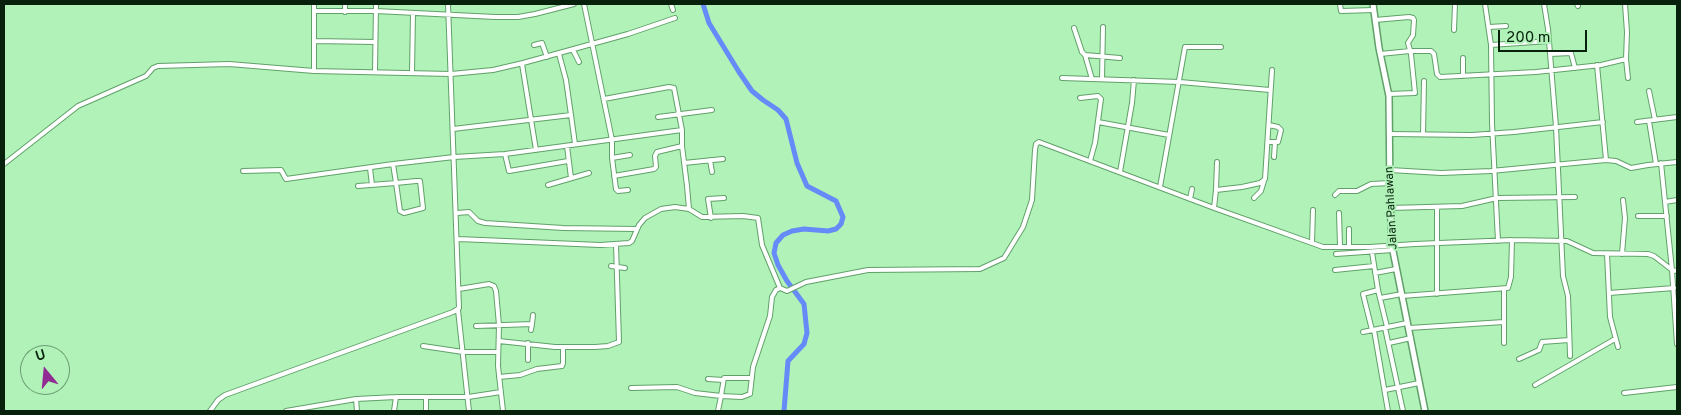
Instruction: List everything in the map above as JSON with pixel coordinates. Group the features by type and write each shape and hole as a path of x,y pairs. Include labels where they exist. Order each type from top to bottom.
{"main road":[{"name":"Jalan Pahlawan","path":"1373,4 1380,54 1389,94 1390,208 1393,248 1425,411"}],"street":[{"path":"314,4 314,71"},
{"path":"344,4 344,12"},
{"path":"375,72 376,4"},
{"path":"448,4 458,239 460,307 458,310 470,411"},
{"path":"314,11 376,11 495,17 518,16 555,6 574,4"},
{"path":"584,4 612,140 612,158 617,190 628,190"},
{"path":"672,4 673,10"},
{"path":"1340,4 1341,11 1374,10"},
{"path":"1454,30 1455,4"},
{"path":"1485,4 1491,44 1498,241"},
{"path":"1544,4 1552,71 1563,276 1568,296 1570,356"},
{"path":"1624,4 1628,78"},
{"path":"412,13 412,73"},
{"path":"4,164 78,106 146,76 155,66 228,64 314,71 451,74 493,70 522,64 675,18"},
{"path":"1375,20 1413,18 1414,20 1414,35 1408,43 1415,93 1389,94"},
{"path":"1489,27 1506,26"},
{"path":"1074,28 1092,79"},
{"path":"1102,79 1103,28"},
{"path":"314,41 375,42"},
{"path":"1491,44 1549,41"},
{"path":"534,45 542,43 547,57"},
{"path":"1160,187 1186,46 1220,47"},
{"path":"573,50 579,62"},
{"path":"1380,54 1410,51 1434,53 1436,74 1439,77 1552,71 1626,59"},
{"path":"1550,54 1571,53 1575,68"},
{"path":"559,54 565,74 575,144"},
{"path":"1085,55 1120,58"},
{"path":"1463,58 1463,76"},
{"path":"522,64 536,150"},
{"path":"1597,65 1606,160"},
{"path":"1254,198 1261,191 1264,181 1272,70"},
{"path":"1062,78 1180,82 1270,90"},
{"path":"1120,172 1134,80"},
{"path":"1423,134 1424,82"},
{"path":"604,99 672,87 675,89 682,130 689,209"},
{"path":"1649,91 1656,120"},
{"path":"1080,98 1100,97 1098,122 1090,161"},
{"path":"658,118 712,110"},
{"path":"453,128 571,116"},
{"path":"1637,122 1677,117"},
{"path":"1649,121 1656,164"},
{"path":"1098,122 1169,134"},
{"path":"1390,134 1493,133 1603,122"},
{"path":"1268,142 1279,140 1280,128 1269,125"},
{"path":"243,171 281,170 286,179 454,157 505,154 682,130"},
{"path":"631,388 677,387 694,393 721,396 748,395 751,392 754,364 770,316 772,297 776,290 780,288 788,290 800,284 868,270 972,270 986,267 1004,258 1023,227 1032,200 1035,150 1037,143 1042,142 1214,208 1312,243 1329,248 1349,246 1393,248"},
{"path":"1274,157 1275,142"},
{"path":"567,146 571,178"},
{"path":"614,176 654,169 656,167 655,156 657,152 682,146"},
{"path":"505,154 509,171 568,161"},
{"path":"612,158 630,155"},
{"path":"684,163 723,159"},
{"path":"710,160 712,172"},
{"path":"1390,170 1441,173 1606,160 1616,161 1631,168 1677,162"},
{"path":"1214,208 1217,162"},
{"path":"1661,163 1670,250 1675,271 1677,344"},
{"path":"358,186 396,183 420,182 424,208 401,212 396,183 393,164"},
{"path":"370,168 372,185"},
{"path":"548,185 589,173"},
{"path":"1216,190 1242,188 1264,181"},
{"path":"1335,195 1339,191 1357,191 1371,184 1390,183"},
{"path":"1190,199 1192,188"},
{"path":"1390,208 1437,208 1470,205 1497,198 1575,197"},
{"path":"711,218 708,199 724,198"},
{"path":"1622,254 1625,218 1623,200"},
{"path":"1665,202 1677,200"},
{"path":"458,239 591,245 630,242 642,220 655,212 667,208 689,209 702,218 743,216 758,218 762,246 780,288"},
{"path":"1437,208 1437,294"},
{"path":"1312,243 1313,210"},
{"path":"457,213 469,212 478,221 486,223 637,229"},
{"path":"1339,213 1340,246"},
{"path":"1638,216 1667,216"},
{"path":"1349,229 1349,246"},
{"path":"1380,298 1508,288 1510,284 1512,240"},
{"path":"1336,254 1372,252 1437,243 1512,240 1562,241 1586,251 1654,256 1675,271"},
{"path":"498,341 563,347 601,347 619,342 616,244"},
{"path":"1670,250 1677,250"},
{"path":"1372,252 1378,290 1404,411"},
{"path":"1607,254 1610,316 1618,346"},
{"path":"611,266 624,268"},
{"path":"1335,270 1374,266"},
{"path":"1375,273 1396,269"},
{"path":"459,289 489,284 494,286 496,291 499,325 499,377 503,411"},
{"path":"1609,292 1674,288"},
{"path":"1504,289 1504,343"},
{"path":"1378,290 1363,294 1373,330 1388,411"},
{"path":"210,411 218,400 225,395 458,310"},
{"path":"531,330 533,315"},
{"path":"1363,332 1386,327 1504,322"},
{"path":"476,326 532,324"},
{"path":"1389,343 1411,338"},
{"path":"1534,385 1615,339"},
{"path":"1519,359 1539,350 1542,342 1569,340"},
{"path":"528,343 528,360"},
{"path":"422,346 463,352 498,352"},
{"path":"499,377 520,375 537,369 562,366 563,347"},
{"path":"708,379 722,380 726,377 752,378"},
{"path":"718,411 722,380"},
{"path":"1384,390 1419,383"},
{"path":"1624,394 1677,387"},
{"path":"286,411 356,399 396,396 468,396 501,392"},
{"path":"394,411 396,396"},
{"path":"426,397 426,411"},
{"path":"356,399 357,411"}],"waterway":[{"path":"703,4 709,23 752,91 778,110 786,119 797,163 807,186 836,201 843,217 841,224 836,229 828,231 804,229 792,231 783,235 776,243 774,253 778,265 804,304 807,333 804,344 788,361 784,411"}]}
